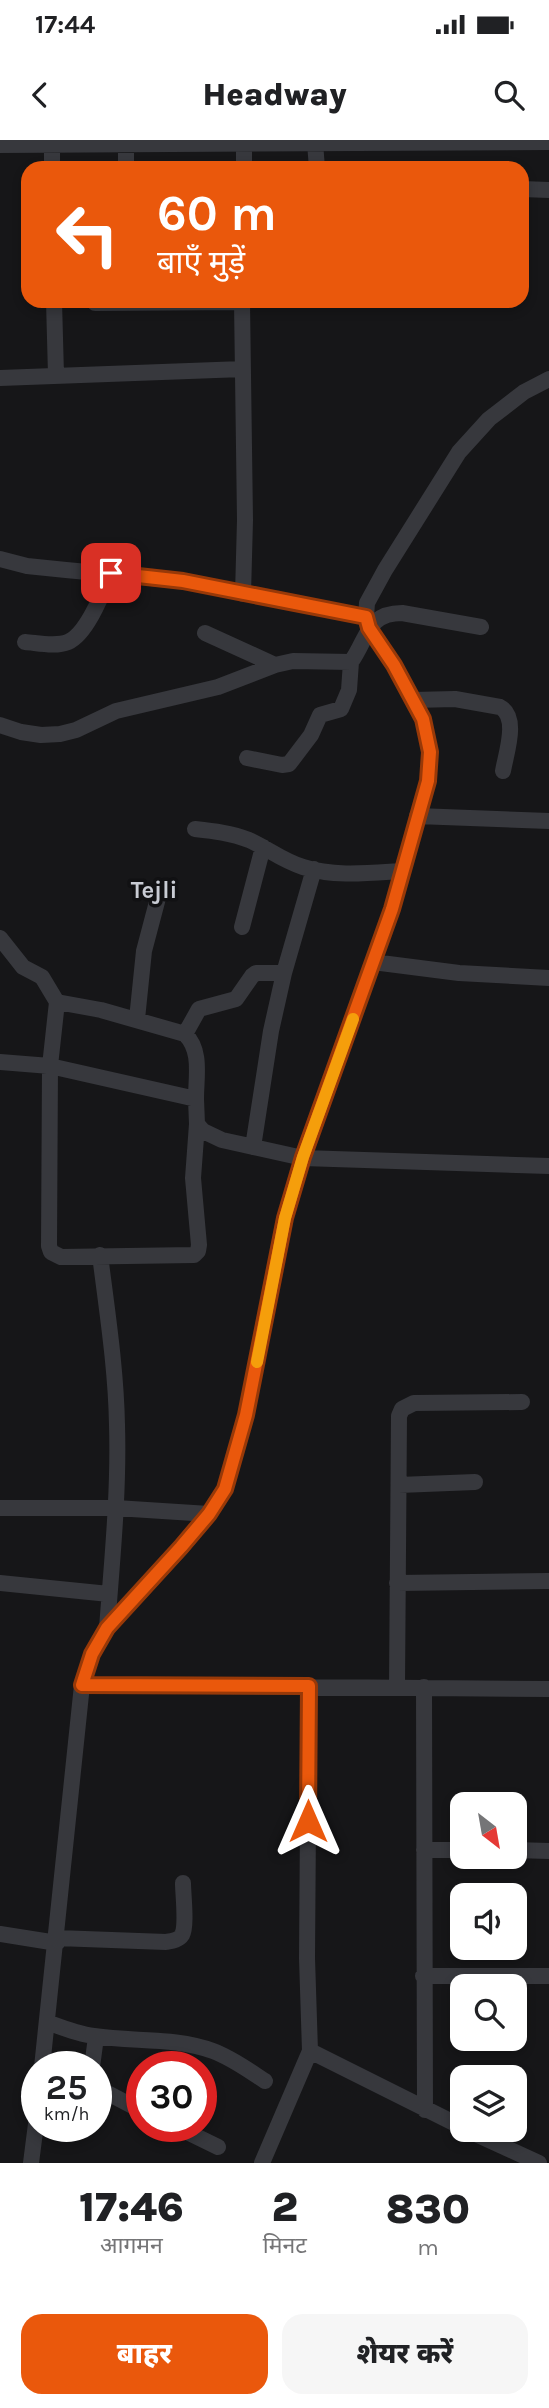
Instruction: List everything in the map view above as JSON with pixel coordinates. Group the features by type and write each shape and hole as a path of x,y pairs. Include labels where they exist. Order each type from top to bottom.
{"street":[{"path":"0,145 549,142"},
{"path":"244,143 244,161"},
{"path":"315,143 316,161"},
{"path":"126,144 126,161"},
{"path":"52,146 52,161"},
{"path":"529,189 549,190"},
{"path":"54,308 55,375"},
{"path":"242,308 245,520 243,594"},
{"path":"0,378 243,369"},
{"path":"247,758 289,764 311,735 320,715 341,709 349,690 351,662 367,622 367,603 459,452 489,419 524,392 549,379"},
{"path":"0,559 27,566 183,581 367,622 391,613 402,613 481,627"},
{"path":"25,642 59,644 76,636 90,620 111,573"},
{"path":"44,2051 57,1945 82,1685 92,1654 107,1628 209,1514 225,1489 246,1415 285,1218 303,1157 392,909 428,781 430,752 423,719 367,622"},
{"path":"205,633 275,665"},
{"path":"1,729 41,735 60,734 76,730 116,711 218,687 275,665 293,661 351,662"},
{"path":"413,700 455,699 506,710 510,728 503,771"},
{"path":"417,816 549,821"},
{"path":"195,829 234,835 281,858 314,869 356,873 401,871"},
{"path":"242,927 262,847"},
{"path":"253,1147 271,1031 284,973 314,869"},
{"path":"137,1019 144,951 158,898"},
{"path":"0,937 23,967 43,978 57,1002 50,1066 51,1252 61,1257 194,1255 198,1251 192,1178 197,1124 197,1054 193,1042 185,1034 137,1019 57,1002"},
{"path":"373,962 459,973 549,978"},
{"path":"185,1034 200,1009 236,999 256,973 284,973"},
{"path":"0,1062 50,1066 196,1099"},
{"path":"197,1124 211,1136 303,1157 549,1166"},
{"path":"100,1255 115,1380 117,1427 116,1508 107,1628"},
{"path":"397,1687 401,1409 406,1405 522,1402"},
{"path":"399,1485 475,1482"},
{"path":"0,1508 116,1508 209,1514"},
{"path":"397,1583 548,1581"},
{"path":"0,1583 109,1594"},
{"path":"82,1685 549,1689"},
{"path":"262,2163 310,2051 307,1958 309,1686"},
{"path":"424,1687 425,2110"},
{"path":"424,1850 450,1850"},
{"path":"527,1850 549,1851"},
{"path":"0,1945 176,1940 182,1935 183,1927 183,1883"},
{"path":"0,1934 57,1945"},
{"path":"423,1976 549,1976"},
{"path":"47,2022 96,2037 189,2044 238,2062 265,2081"},
{"path":"94,2051 96,2037"},
{"path":"310,2051 450,2121"},
{"path":"32,2163 34,2142"},
{"path":"208,2142 218,2147"},
{"path":"493,2142 539,2163"}],"slow traffic":[{"path":"257,1362 285,1218 303,1157 353,1019"}],"district":[{"name":"Tejli","path":"154,890"}],"route":[{"path":"111,573 183,581 366,617 369,628 394,665 423,719 430,752 428,781 392,909 303,1157 285,1218 246,1415 225,1489 209,1514 181,1547 107,1628 92,1654 82,1685 309,1686 308,1821"}]}
